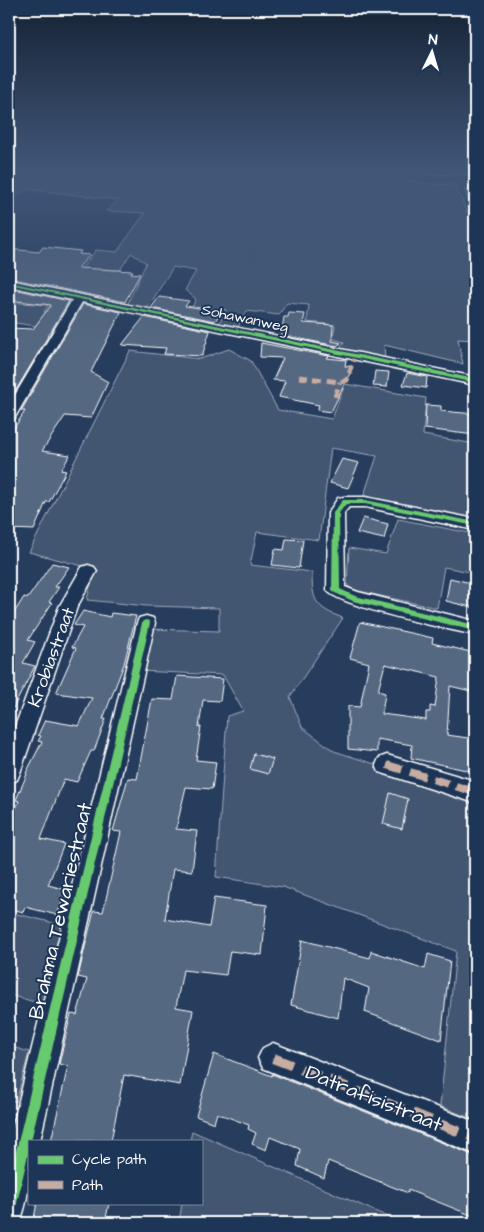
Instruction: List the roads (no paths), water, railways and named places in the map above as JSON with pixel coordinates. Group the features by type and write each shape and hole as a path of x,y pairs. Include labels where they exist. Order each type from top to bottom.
{"street":[{"name":"Sohawanweg","path":"9,283 475,381"},
{"path":"9,416 42,365 57,334 79,297"},
{"path":"475,524 366,502 344,502 336,513 336,590 353,598 475,628"},
{"name":"Krobiastraat","path":"9,773 68,607 88,571"},
{"name":"Brahma Tewariestraat","path":"9,1207 146,623"},
{"path":"387,765 475,792"},
{"name":"Datrafisistraat","path":"273,1058 475,1138"}]}
